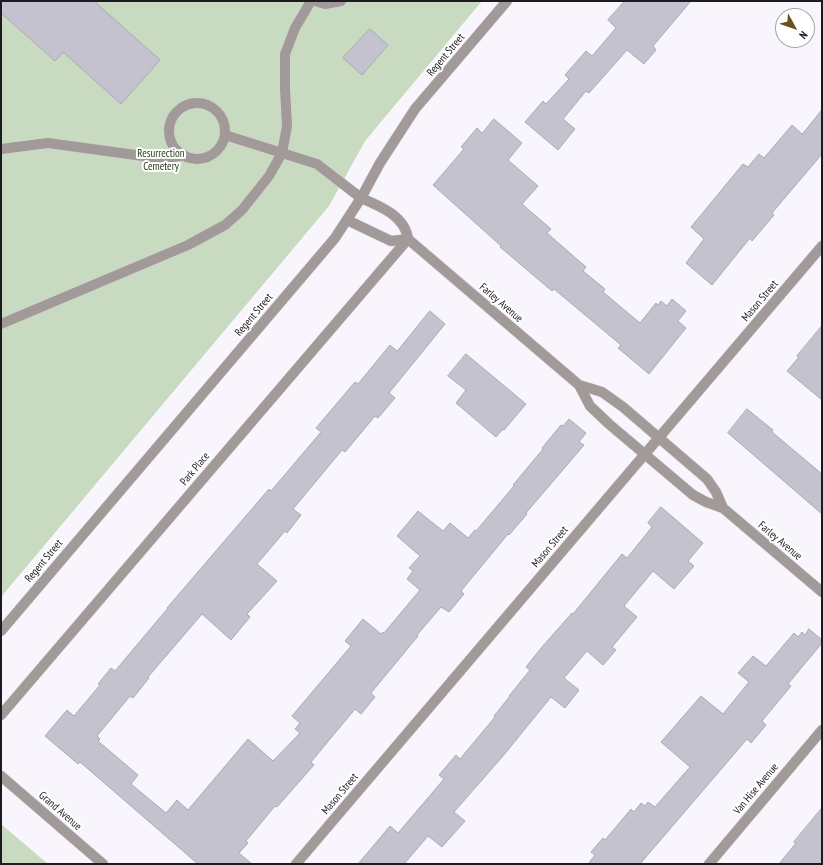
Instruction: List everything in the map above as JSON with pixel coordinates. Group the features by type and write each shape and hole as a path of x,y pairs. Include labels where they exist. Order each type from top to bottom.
{"street":[{"path":"1,324 188,244 225,225 242,210 269,176 282,153 287,126 284,89 285,54 295,28 311,1"},
{"path":"315,1 325,4 341,1"},
{"name":"Regent Street","path":"1,631 335,238 415,109 507,1"},
{"path":"192,103 201,103 210,106 222,118 225,126 225,135 222,144 216,151 199,159 190,158 174,147 170,138 169,128 177,111 192,103"},
{"name":"Farley Avenue","path":"225,135 316,164 361,198 378,205 400,221 407,231 408,239 579,385 590,406 609,424 693,495 722,508 822,592"},
{"path":"1,149 48,143 165,159 184,155"},
{"path":"347,220 391,241 408,239"},
{"name":"Park Place","path":"1,715 408,239"},
{"name":"Mason Street","path":"296,864 822,246"},
{"name":"Farley Avenue","path":"579,385 602,392 623,407 707,479 716,492 722,508"},
{"name":"Van Hise Avenue","path":"709,864 822,730"},
{"name":"Grand Avenue","path":"1,776 103,864"}],"green space":[{"name":"Resurrection Cemetery","path":"1,1 482,1 365,141 329,206 1,597"},
{"path":"1,824 48,864 1,864"}],"building":[{"path":"1,1 94,1 160,60 121,104 63,52 55,61 1,13"},
{"path":"625,1 691,1 653,46 656,50 644,64 627,50 589,93 586,91 563,119 575,129 558,150 525,122 543,101 546,104 569,79 565,75 586,51 592,56 616,28 608,20"},
{"path":"370,29 388,45 362,75 343,58"},
{"path":"822,110 822,154 772,213 774,215 752,241 750,238 712,285 686,263 704,239 691,227 743,164 748,167 759,154 764,158 792,125 802,134"},
{"path":"494,119 522,143 508,160 538,186 522,204 551,229 547,233 586,267 583,271 605,289 603,292 640,323 656,303 658,305 661,301 667,306 672,299 686,311 678,321 686,328 649,374 618,348 621,345 554,289 552,291 500,247 501,246 433,185 464,149 461,147 477,128 482,133"},
{"path":"430,311 445,324 389,393 395,398 378,418 375,416 345,452 342,450 293,509 301,515 287,533 285,531 257,564 277,581 247,614 250,617 231,640 202,614 148,677 149,678 133,698 130,696 97,736 100,739 98,741 138,775 131,784 166,813 177,800 188,810 248,739 273,761 300,733 295,729 300,723 292,716 351,646 345,641 363,619 381,634 383,632 384,633 420,590 407,579 413,571 409,568 420,556 397,536 418,511 443,531 450,523 468,538 475,530 476,531 514,486 513,485 561,425 563,426 569,419 586,433 579,442 584,445 461,591 464,594 449,612 441,607 371,693 375,697 361,714 355,709 311,762 314,765 277,807 275,806 246,841 248,843 239,853 252,864 198,864 80,762 78,764 45,736 67,710 74,716 100,685 98,684 111,668 115,671 269,489 271,491 321,432 316,428 355,382 358,384 390,345 397,351"},
{"path":"822,326 822,400 787,371 799,357 797,356"},
{"path":"466,354 526,404 504,430 503,429 496,437 456,403 466,390 448,376"},
{"path":"747,409 822,474 822,514 728,433"},
{"path":"661,507 703,543 688,561 694,566 674,589 653,571 624,606 637,617 612,647 616,650 603,665 587,651 564,678 579,690 565,708 551,697 503,756 454,812 465,821 442,847 428,836 404,864 358,864 390,826 398,833 444,779 439,775 456,755 460,759 495,717 494,716 530,670 526,667 572,613 573,614 622,554 627,558 652,527 648,523"},
{"path":"809,629 822,640 822,643 788,684 791,686 762,721 766,725 751,743 747,739 640,864 588,864 595,855 591,852 603,838 605,840 631,809 634,812 641,803 645,806 648,802 655,807 690,767 661,742 701,696 723,714 749,682 738,673 753,656 766,666 794,633 798,637 802,632 805,635"},
{"path":"822,808 822,864 779,864 796,843 794,842"}]}
